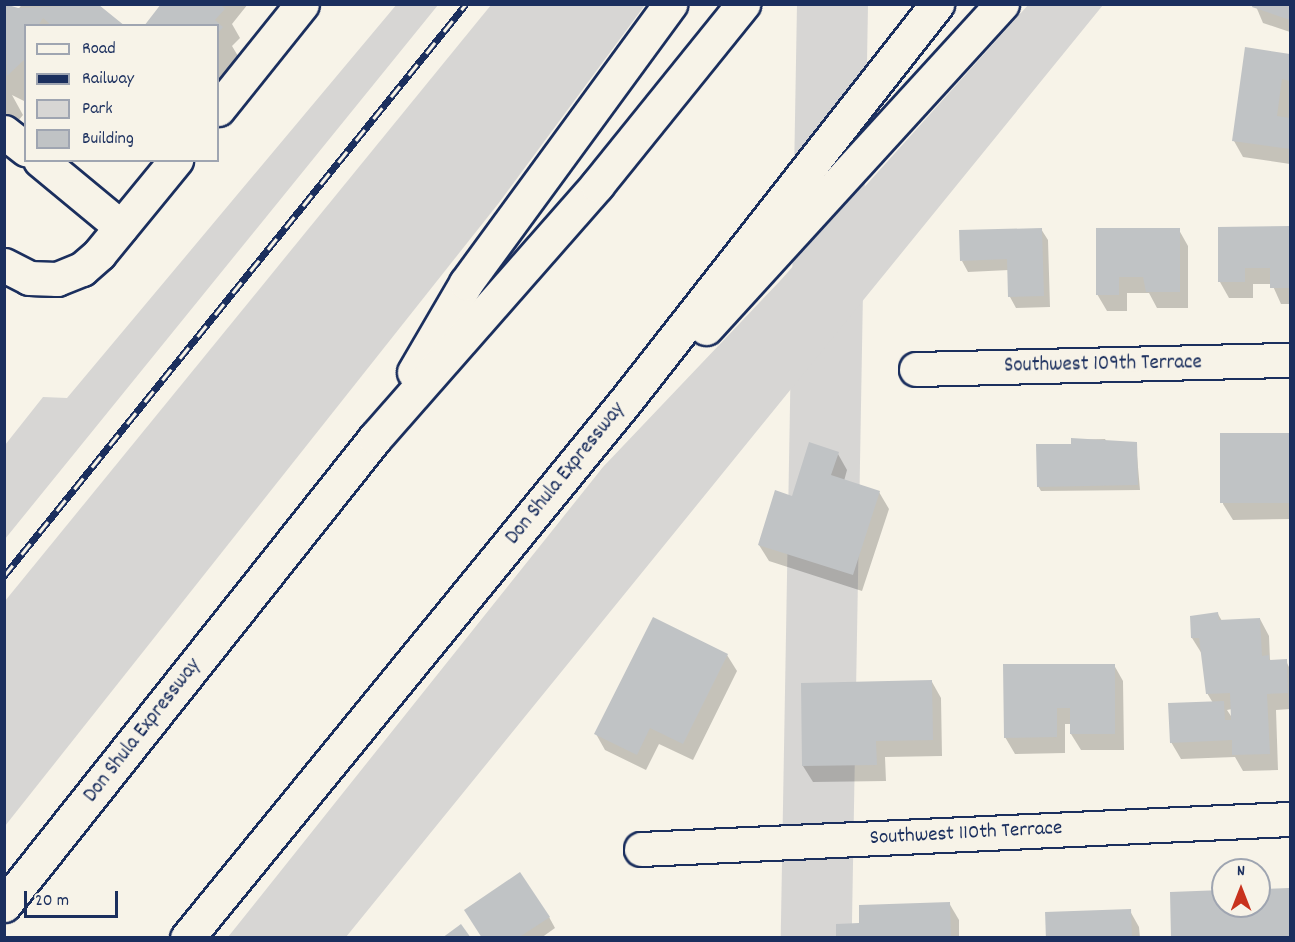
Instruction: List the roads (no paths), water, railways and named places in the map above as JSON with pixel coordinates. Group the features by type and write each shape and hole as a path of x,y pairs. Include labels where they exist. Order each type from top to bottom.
{"main road":[{"path":"219,109 302,4"},
{"path":"375,438 466,283 670,4"},
{"name":"Don Shula Expressway","path":"4,904 375,438 597,185 743,4"},
{"name":"Don Shula Expressway","path":"187,938 628,398 937,4"},
{"path":"628,398 718,317 1002,4"},
{"path":"4,132 24,147"},
{"path":"42,162 121,227"},
{"path":"4,265 29,278 57,279 82,269 121,227 174,162"},
{"name":"Southwest 109th Terrace","path":"916,369 1290,360"},
{"name":"Southwest 110th Terrace","path":"641,849 1290,819"}],"railway":[{"path":"4,576 466,4"}]}
